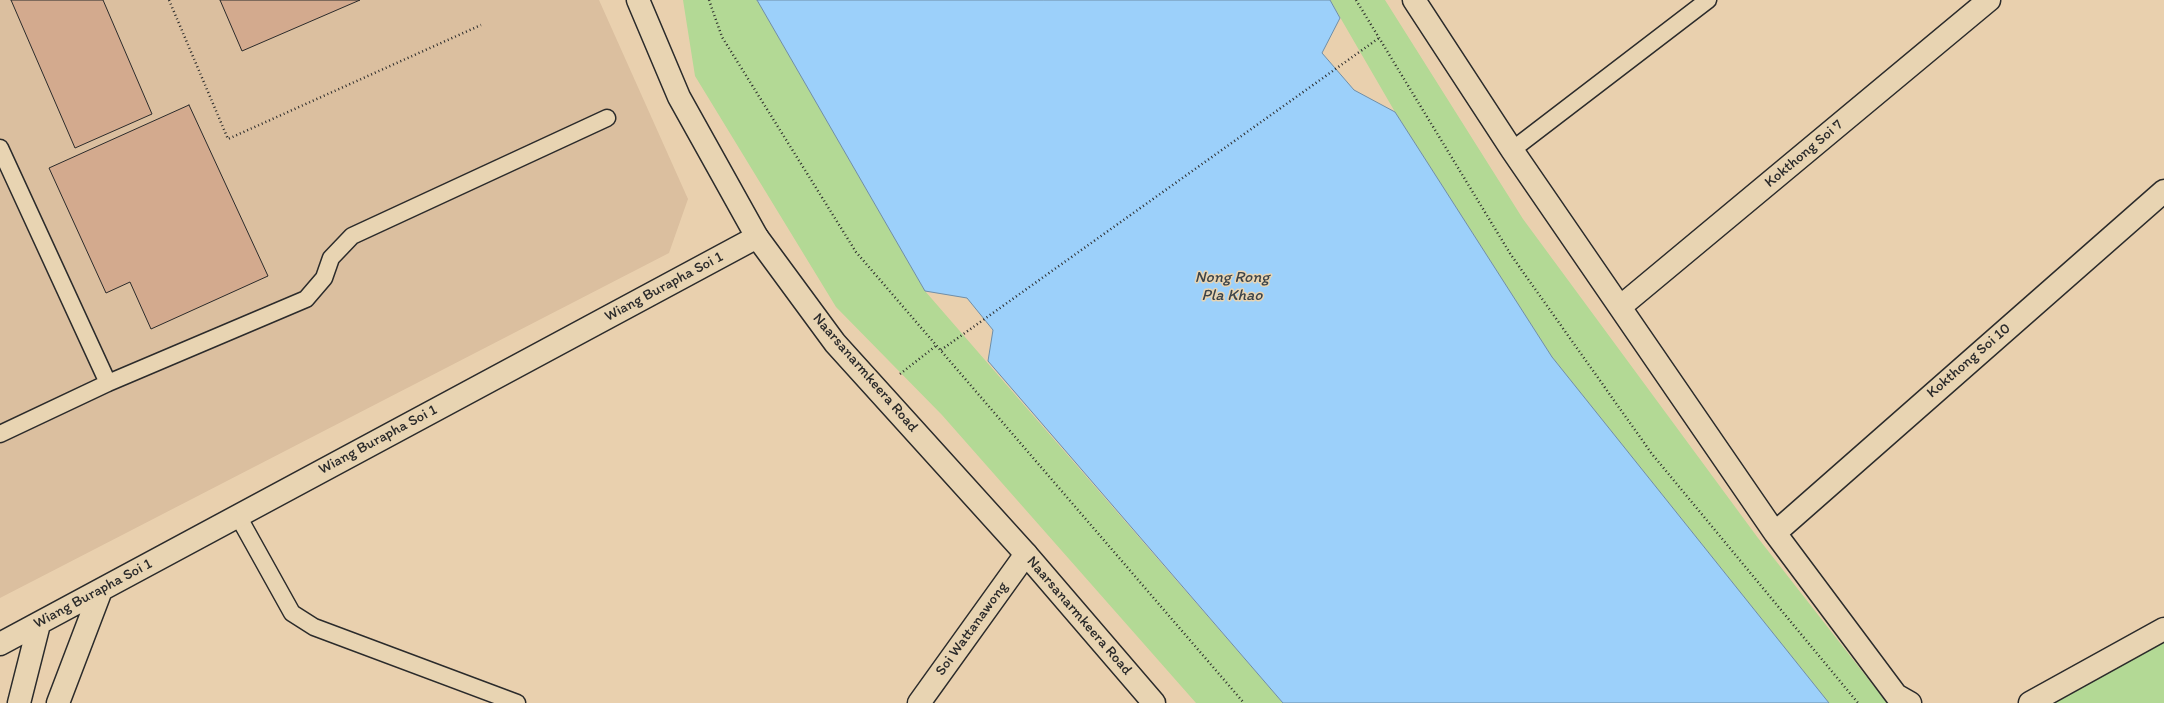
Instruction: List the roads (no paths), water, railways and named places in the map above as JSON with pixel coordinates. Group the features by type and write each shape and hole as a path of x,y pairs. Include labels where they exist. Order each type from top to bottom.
{"street":[{"name":"Naarsanarmkeera Road","path":"638,0 679,97 757,237 835,343 1026,554 1154,703"},
{"path":"1414,0 1512,150 1775,533 1896,695 1910,703"},
{"name":"Kokthong Soi 7","path":"1620,307 1989,0"},
{"name":"Kokthong Soi 10","path":"1775,533 2164,190"},
{"name":"Wiang Burapha Soi 1","path":"0,644 757,237"},
{"name":"Soi Wattanawong","path":"918,703 1026,554"},
{"path":"58,703 100,590"},
{"path":"19,703 39,624"},
{"path":"2030,703 2164,629"}],"lane":[{"path":"1512,150 1708,0"},
{"path":"0,434 108,383 306,299 324,278 331,258 352,236 607,118"},
{"path":"0,148 108,383"},
{"path":"238,516 292,613 314,627 517,703"}],"water":[{"name":"Nong Rong Pla Khao","path":"757,0 1330,0 1340,18 1322,53 1354,90 1395,112 1552,357 1829,703 1283,703 988,361 993,330 967,298 925,291"}]}
